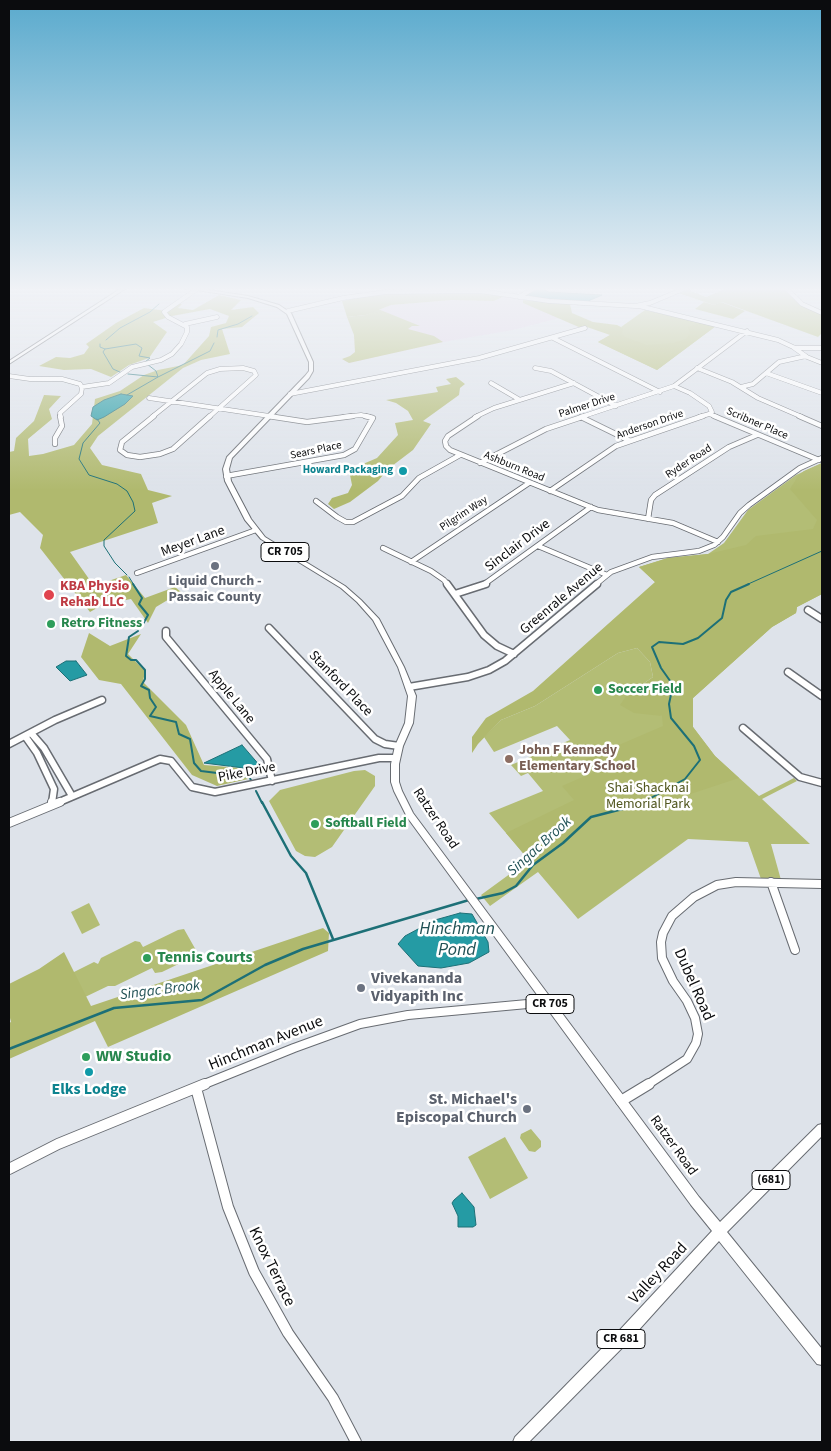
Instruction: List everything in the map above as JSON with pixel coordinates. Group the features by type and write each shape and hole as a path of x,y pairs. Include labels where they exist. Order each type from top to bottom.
{"main road":[{"path":"9,363 22,355"},
{"path":"226,476 229,458 241,443 309,375 312,366 307,355"},
{"name":"Ratzer Road","path":"226,476 248,520 268,542 334,581 360,601 380,626 412,696 411,716 395,758 395,782 410,815 720,1232 822,1360"},
{"name":"Valley Road","path":"520,1442 622,1338 720,1232 822,1129"}],"street":[{"path":"9,376 30,379 62,379 73,381 82,387 109,383 120,378 132,367 170,355"},
{"path":"290,394 490,355"},
{"path":"586,355 660,392"},
{"name":"Palmer Drive","path":"480,463 535,433 674,386 715,355"},
{"path":"741,388 753,384 781,361 806,356 822,363"},
{"path":"243,368 256,372 255,377 169,451 140,457 126,455 120,450 122,442 171,402 210,371 243,368"},
{"path":"535,368 551,371 616,406"},
{"path":"697,368 741,388 766,402 822,426"},
{"path":"766,373 822,393"},
{"path":"491,383 520,400"},
{"path":"316,501 334,516 346,522 353,522 402,496 419,478 460,455 446,446 445,442 448,436 486,412 574,383"},
{"name":"Scribner Place","path":"674,386 690,393 709,406 712,412 709,414 820,459"},
{"path":"55,444 55,438 62,426 60,413 81,394 82,387"},
{"path":"149,398 267,417"},
{"name":"Anderson Drive","path":"550,491 614,448 709,414"},
{"name":"Sears Place","path":"226,476 344,455 355,449 372,420 372,417 364,415 312,422 267,417"},
{"path":"581,417 630,442"},
{"name":"Ryder Road","path":"648,519 651,500 655,495 729,447 757,435"},
{"name":"Ashburn Road","path":"460,455 591,507 615,514 680,525 718,542"},
{"path":"718,542 744,508 794,472 820,459"},
{"name":"Pilgrim Way","path":"411,562 529,482"},
{"name":"Sinclair Drive","path":"455,594 487,584 591,507"},
{"name":"Meyer Lane","path":"137,573 256,530"},
{"name":"Greenrale Avenue","path":"409,687 479,674 505,661 607,575 623,566 652,557 698,550 718,542"},
{"path":"538,546 607,575"},
{"path":"383,548 438,575 455,594 484,635 498,646 514,654"},
{"path":"808,610 822,619"},
{"name":"Stanford Place","path":"269,628 376,739 385,744 399,746"},
{"name":"Apple Lane","path":"166,631 166,637 266,759 270,766 272,781"},
{"path":"788,672 822,696"},
{"path":"9,744 55,720 102,700"},
{"path":"743,728 800,777 822,783"},
{"path":"28,734 44,748 72,796"},
{"path":"28,734 54,789 52,805"},
{"name":"Pike Drive","path":"9,824 160,759 170,761 192,787 206,792 224,792 379,758 395,758"},
{"path":"46,773 56,769"},
{"name":"Dubel Road","path":"621,1101 680,1065 687,1059 696,1043 697,1026 695,1018 687,1001 665,967 662,958 661,942 663,933 672,916 694,896 717,885 736,882 822,884"},
{"path":"771,882 796,950"},
{"name":"Hinchman Avenue","path":"9,1169 58,1144 294,1048 360,1024 408,1015 549,1002"},
{"name":"Knox Terrace","path":"196,1088 228,1207 254,1272 288,1333 333,1398 356,1442"}],"shaded area":[{"path":"386,355 349,363 342,359 350,356"}],"green space":[{"path":"82,355 151,355 149,358 129,365 111,377 91,369 64,370 39,366 56,357 70,358"},
{"path":"192,355 227,355 201,360 183,368 98,436 90,448 102,465 141,474 148,490 172,496 152,503 158,523 70,552 94,586 126,575 145,598 175,587 181,592 156,607 148,623 131,599 104,604 90,612 40,548 43,535 20,512 9,515 9,452 14,451 16,438 34,421 44,395 61,396 49,409 52,419 28,439 29,456 74,445 92,424 95,399 120,391 144,375 183,365"},
{"path":"386,355 349,363 342,359 350,356"},
{"path":"625,355 677,355 657,370"},
{"path":"625,355 677,355 657,370"},
{"path":"456,377 465,384 460,388 459,395 423,421 431,424 413,450 388,469 378,481 350,502 334,509 328,504 332,498 348,493 352,485 349,470 377,458 398,435 395,423 413,420 408,411 396,403 386,400 438,392 436,387 451,384 446,379"},
{"name":"Shai Shacknai Memorial Park","path":"822,463 822,594 797,607 796,613 772,627 693,698 693,727 715,756 759,796 794,778 797,781 762,799 810,844 771,844 781,880 761,879 748,842 688,839 578,919 538,872 490,906 481,895 529,860 489,813 543,791 528,773 521,776 511,765 570,740 557,726 494,752 484,737 501,720 535,706 618,653 637,648 650,662 653,677 627,695 662,716 655,582 639,567 668,558 708,554 724,543 748,510 796,475"},
{"name":"Shai Shacknai Memorial Park","path":"822,463 822,594 797,607 796,613 772,627 693,698 693,727 715,756 739,778 654,806 638,805 591,817 563,843 533,865 506,833 574,800 562,786 594,772 584,760 663,726 662,716 634,713 620,705 627,695 653,677 650,662 637,648 618,653 535,706 501,720 472,753 472,737 486,718 533,691 655,582 639,567 668,558 708,554 746,545 756,536 813,529 817,520 790,489 798,476 804,471"},
{"path":"89,633 110,646 141,634 128,654 145,671 143,682 186,725 204,765 241,768 248,779 217,786 192,775 121,684 99,680 81,657"},
{"name":"Softball Field","path":"365,770 375,776 375,786 332,847 315,857 305,856 296,851 269,801 280,790 354,771"},
{"path":"89,903 100,925 82,934 71,912"},
{"path":"323,928 329,933 328,951 108,1047 95,1021 9,1059 9,1023 11,1022 9,1014 9,984 39,969 64,952 91,1006"},
{"name":"Tennis Courts","path":"184,929 197,952 193,957 162,972 155,973 152,968 115,986 108,986 83,998 72,973 94,962 98,964 101,958 135,941 140,942 143,947"},
{"path":"531,1129 541,1141 541,1147 535,1152 529,1151 520,1138 521,1134"},
{"path":"505,1137 528,1178 490,1199 468,1157"}],"water":[{"path":"121,394 133,396 125,404 104,417 97,420 91,416 93,407 104,400"},
{"path":"66,661 76,661 87,675 70,681 56,667"},
{"path":"242,745 261,767 260,770 204,763"},
{"name":"Hinchman Pond","path":"460,913 472,914 488,942 489,952 469,963 441,968 418,966 398,944 405,936 435,920"},
{"path":"462,1193 474,1207 476,1225 473,1227 458,1227 458,1216 452,1203"}],"waterway":[{"path":"105,355 113,369 122,373"},
{"path":"139,355 150,358 145,362"},
{"path":"158,377 203,355"},
{"path":"147,364 156,371 158,377"},
{"path":"128,374 158,377"},
{"path":"127,395 158,377"},
{"path":"97,419 100,423 83,443 79,459 89,475 117,484 127,491 133,502 135,511 104,540 104,546 115,563 127,575"},
{"name":"Singac Brook","path":"746,585 822,551"},
{"path":"129,577 134,585"},
{"path":"133,584 142,598 139,604 148,615 143,624"},
{"name":"Singac Brook","path":"642,803 685,779 700,760 694,746 671,718 669,704 673,685 661,668 652,647 659,642 683,644 698,638 722,618 726,600 731,592 749,584"},
{"path":"138,631 129,637 126,656 131,660 136,660 145,670 145,679 141,686 149,690 150,698 156,707 150,716 176,722 179,734 190,739 194,763 201,771 249,777 251,780"},
{"path":"256,791 262,803"},
{"path":"262,802 291,856 306,873 333,939"},
{"name":"Singac Brook","path":"476,899 503,893 516,886 533,865 563,843 591,817 642,803"},
{"name":"Singac Brook","path":"9,1049 114,1008 202,1000 265,965 303,949 469,900"}],"place":[{"name":"Howard Packaging","path":"403,471"},
{"name":"Liquid Church - Passaic County","path":"215,566"},
{"name":"KBA Physio Rehab LLC","path":"49,595"},
{"name":"Retro Fitness","path":"51,624"},
{"name":"Soccer Field","path":"598,690"},
{"name":"John F Kennedy Elementary School","path":"509,759"},
{"name":"Softball Field","path":"315,824"},
{"name":"Tennis Courts","path":"147,958"},
{"name":"Vivekananda Vidyapith Inc","path":"361,988"},
{"name":"WW Studio","path":"86,1057"},
{"name":"Elks Lodge","path":"89,1072"},
{"name":"St. Michael's Episcopal Church","path":"527,1109"}]}
